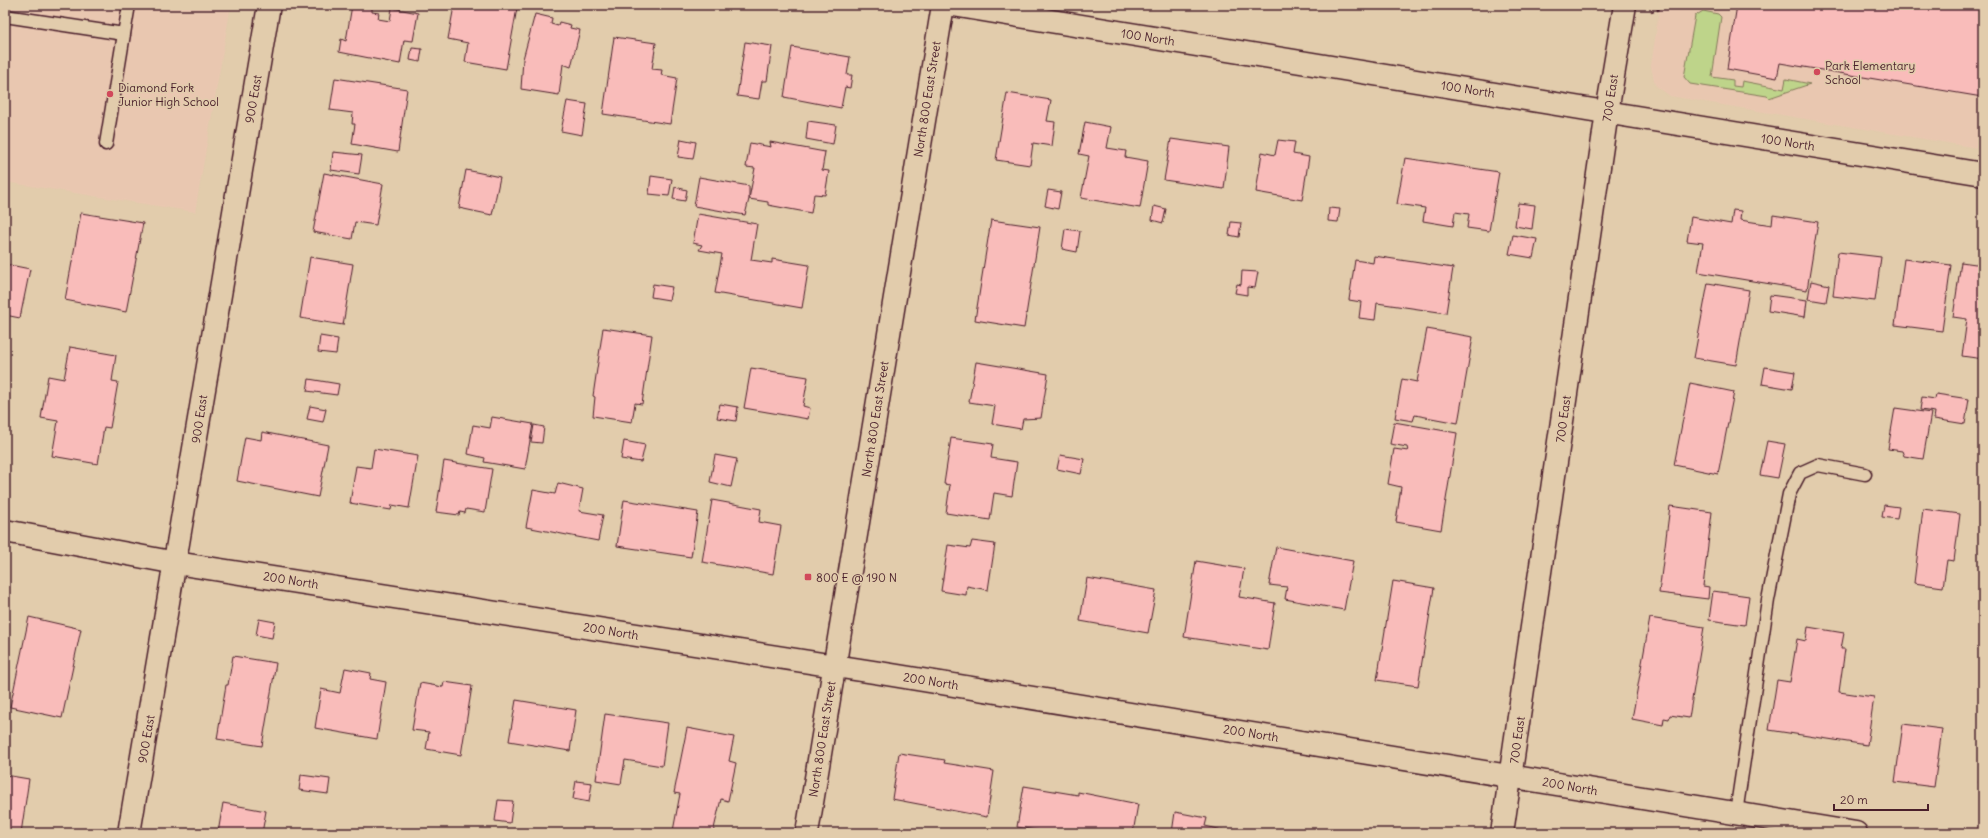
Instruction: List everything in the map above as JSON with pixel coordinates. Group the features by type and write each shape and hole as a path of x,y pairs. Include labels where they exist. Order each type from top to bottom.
{"street":[{"name":"900 East","path":"129,833 176,563 269,5"},
{"name":"North 800 East Street","path":"807,833 943,5"},
{"name":"100 North","path":"952,5 1983,174"},
{"name":"700 East","path":"1502,833 1512,775 1607,112 1625,5"},
{"name":"200 North","path":"5,530 176,563 834,666 1512,775 1856,833"}],"lane":[{"path":"106,144 129,5"},
{"path":"5,16 124,34"},
{"path":"1736,813 1768,600 1789,494 1800,473 1818,465 1865,474"}],"path":[{"path":"1711,5 1720,6"}],"shaded area":[{"name":"Diamond Fork Junior High School","path":"5,5 231,5 195,212 5,182"},
{"name":"Park Elementary School","path":"1660,5 1983,5 1983,149 1670,96 1655,85 1651,66"}],"green space":[{"path":"1703,11 1718,14 1721,17 1712,77 1733,80 1733,86 1741,87 1742,81 1784,89 1786,79 1810,84 1769,98 1767,96 1690,84 1684,77 1695,16"}],"building":[{"path":"352,5 372,8 372,12 379,13 378,19 390,21 392,8 418,13 413,41 404,40 400,64 339,52 341,39 346,41"},
{"path":"472,5 500,5 517,8 506,69 465,62 468,43 448,39 454,6 471,9"},
{"path":"1494,5 1521,5 1520,9"},
{"path":"1737,5 1983,5 1983,105 1980,105 1982,97 1780,63 1777,78 1727,69"},
{"path":"535,14 552,18 551,24 558,26 559,22 571,25 570,28 580,30 571,67 563,64 559,95 521,89 523,59"},
{"path":"614,37 656,43 652,69 662,70 661,75 677,78 670,124 603,114"},
{"path":"745,42 772,46 767,81 762,81 759,99 737,96"},
{"path":"792,47 850,57 847,75 852,75 850,88 845,87 841,108 784,97"},
{"path":"412,48 422,49 420,62 410,60"},
{"path":"335,78 407,89 398,152 352,144 355,124 352,124 353,113 330,110"},
{"path":"1007,93 1051,100 1047,121 1055,122 1052,146 1033,143 1030,165 996,160"},
{"path":"567,101 587,104 582,135 561,131"},
{"path":"808,121 836,125 833,144 806,139"},
{"path":"1085,122 1111,127 1107,148 1126,151 1125,157 1148,161 1140,208 1081,198 1089,156 1079,154"},
{"path":"681,139 696,142 693,159 678,157"},
{"path":"1171,139 1229,147 1224,189 1164,180"},
{"path":"1278,140 1295,142 1293,154 1309,157 1302,200 1256,192 1262,152 1275,155"},
{"path":"770,142 825,152 822,170 829,171 825,195 814,194 811,213 768,205 768,202 749,199 755,168 746,167 750,143 771,147"},
{"path":"333,152 362,155 359,174 331,170"},
{"path":"1405,158 1499,172 1489,231 1467,228 1469,214 1455,212 1453,226 1423,221 1425,208 1397,204"},
{"path":"466,170 500,177 492,215 459,208"},
{"path":"324,173 383,184 376,225 355,222 352,239 313,232"},
{"path":"651,176 672,179 669,196 649,194"},
{"path":"699,177 749,186 749,199 745,215 694,206"},
{"path":"675,187 687,190 685,201 673,199"},
{"path":"1048,190 1061,192 1058,209 1045,206"},
{"path":"1518,203 1535,205 1532,229 1515,226"},
{"path":"1154,206 1166,209 1163,223 1152,220"},
{"path":"1329,208 1340,209 1338,222 1328,221"},
{"path":"1733,210 1741,211 1740,220 1772,225 1773,215 1818,222 1807,290 1698,272 1703,243 1687,241 1691,217 1731,224"},
{"path":"81,213 143,223 126,312 65,300"},
{"path":"698,214 757,224 751,260 772,263 772,259 809,265 802,308 715,293 722,254 699,250 702,245 693,243"},
{"path":"991,220 1040,227 1024,328 975,320"},
{"path":"1231,222 1241,223 1239,237 1229,235"},
{"path":"1065,229 1080,231 1077,252 1062,249"},
{"path":"1513,235 1537,239 1533,258 1509,254"},
{"path":"1838,252 1881,257 1875,301 1833,296"},
{"path":"1374,256 1453,268 1446,313 1377,303 1375,320 1359,318 1361,302 1349,300 1355,260 1373,263"},
{"path":"310,257 353,264 343,325 300,318"},
{"path":"1904,259 1951,265 1942,331 1895,325"},
{"path":"1961,262 1983,265 1983,359 1962,356 1967,319 1953,317"},
{"path":"5,264 30,269 20,318 5,315"},
{"path":"1242,271 1258,272 1255,288 1247,287 1247,295 1235,293 1237,284 1241,285"},
{"path":"1811,281 1829,285 1826,302 1808,299"},
{"path":"1708,283 1749,290 1736,365 1694,358"},
{"path":"653,284 672,287 669,300 651,297"},
{"path":"1770,295 1807,300 1805,317 1768,311"},
{"path":"603,328 652,335 642,404 635,403 632,422 593,416 595,397 593,396"},
{"path":"1427,329 1473,337 1458,423 1415,415 1413,421 1395,418 1402,379 1417,382"},
{"path":"320,336 338,339 336,354 318,352"},
{"path":"70,347 116,355 112,381 118,382 110,428 104,427 98,464 52,456 58,421 41,418 48,376 64,379"},
{"path":"976,362 1048,374 1041,418 1023,419 1021,429 992,424 995,406 969,402"},
{"path":"1765,367 1795,372 1792,389 1762,384"},
{"path":"751,368 808,377 803,406 810,408 808,419 744,408"},
{"path":"309,379 339,384 337,395 307,391"},
{"path":"1690,383 1734,392 1718,474 1674,465"},
{"path":"1936,394 1969,399 1965,424 1934,419 1935,412 1920,410 1922,397 1935,399"},
{"path":"720,404 738,407 736,421 717,418"},
{"path":"310,406 326,409 323,422 307,419"},
{"path":"1895,408 1931,413 1923,459 1904,456 1902,451 1888,449"},
{"path":"492,417 533,424 525,469 484,462 485,458 468,454 473,425 490,428"},
{"path":"1394,422 1457,433 1441,530 1396,522 1401,487 1388,484 1394,449 1408,451 1407,447 1390,444"},
{"path":"534,425 544,427 542,443 531,442"},
{"path":"262,432 328,445 318,497 237,481 245,437 261,440"},
{"path":"951,438 993,444 991,458 1017,462 1012,496 994,493 990,520 946,513 950,485 944,484"},
{"path":"624,441 645,445 641,462 621,459"},
{"path":"1767,441 1785,444 1778,478 1760,475"},
{"path":"374,449 418,456 409,508 392,505 391,510 350,503 356,466 371,468"},
{"path":"715,455 737,459 731,487 710,482"},
{"path":"1060,455 1084,459 1081,474 1057,469"},
{"path":"444,461 492,469 485,512 466,509 465,513 460,512 459,515 436,512"},
{"path":"558,483 583,489 579,511 603,515 598,541 526,527 533,490 555,494"},
{"path":"624,500 698,512 691,557 617,546"},
{"path":"712,500 761,509 759,522 781,526 773,574 702,562"},
{"path":"1884,505 1899,507 1897,519 1882,517"},
{"path":"1670,506 1712,512 1703,586 1709,587 1708,599 1659,593"},
{"path":"1923,509 1960,514 1954,561 1947,560 1943,587 1914,583"},
{"path":"972,541 995,544 988,590 967,586 966,595 941,591 948,545 970,548"},
{"path":"1276,547 1353,561 1344,610 1285,599 1287,587 1269,585"},
{"path":"1196,561 1244,569 1239,597 1275,603 1268,650 1184,637"},
{"path":"1087,578 1156,590 1148,633 1080,621"},
{"path":"1393,581 1434,588 1418,686 1377,680"},
{"path":"1713,591 1749,596 1745,625 1709,620"},
{"path":"29,617 81,629 62,718 10,707"},
{"path":"1650,618 1704,627 1689,718 1670,715 1669,719 1664,718 1663,725 1632,719"},
{"path":"259,619 275,622 272,638 256,635"},
{"path":"1808,627 1844,633 1841,649 1845,649 1839,692 1874,697 1867,745 1769,730 1777,680 1790,682 1797,639 1806,641"},
{"path":"233,656 276,663 262,746 217,739 226,685 228,685"},
{"path":"345,668 371,673 370,679 386,682 377,739 315,728 321,689 340,693"},
{"path":"444,682 472,686 461,755 426,749 429,732 412,730 420,683 443,687"},
{"path":"516,700 576,710 570,751 509,741"},
{"path":"605,714 668,723 662,766 625,760 621,784 596,780"},
{"path":"1903,724 1942,729 1934,787 1895,782"},
{"path":"687,728 734,737 729,761 736,763 728,801 721,799 713,833 673,831 680,794 674,793"},
{"path":"899,753 945,760 944,763 994,771 987,817 892,799"},
{"path":"1983,756 1983,783 1979,783"},
{"path":"5,775 29,779 21,833 5,833"},
{"path":"301,775 330,779 328,794 299,790"},
{"path":"576,781 592,783 589,802 573,799"},
{"path":"1024,786 1078,795 1078,792 1138,804 1133,833 1055,833 1017,827"},
{"path":"498,800 513,801 510,823 495,821"},
{"path":"223,803 266,811 262,833 218,833"},
{"path":"1175,812 1207,818 1205,826 1223,830 1222,833 1172,833"}],"place":[{"name":"Park Elementary School","path":"1817,72"},
{"name":"Diamond Fork Junior High School","path":"110,94"},
{"name":"800 E @ 190 N","path":"808,577"}]}
